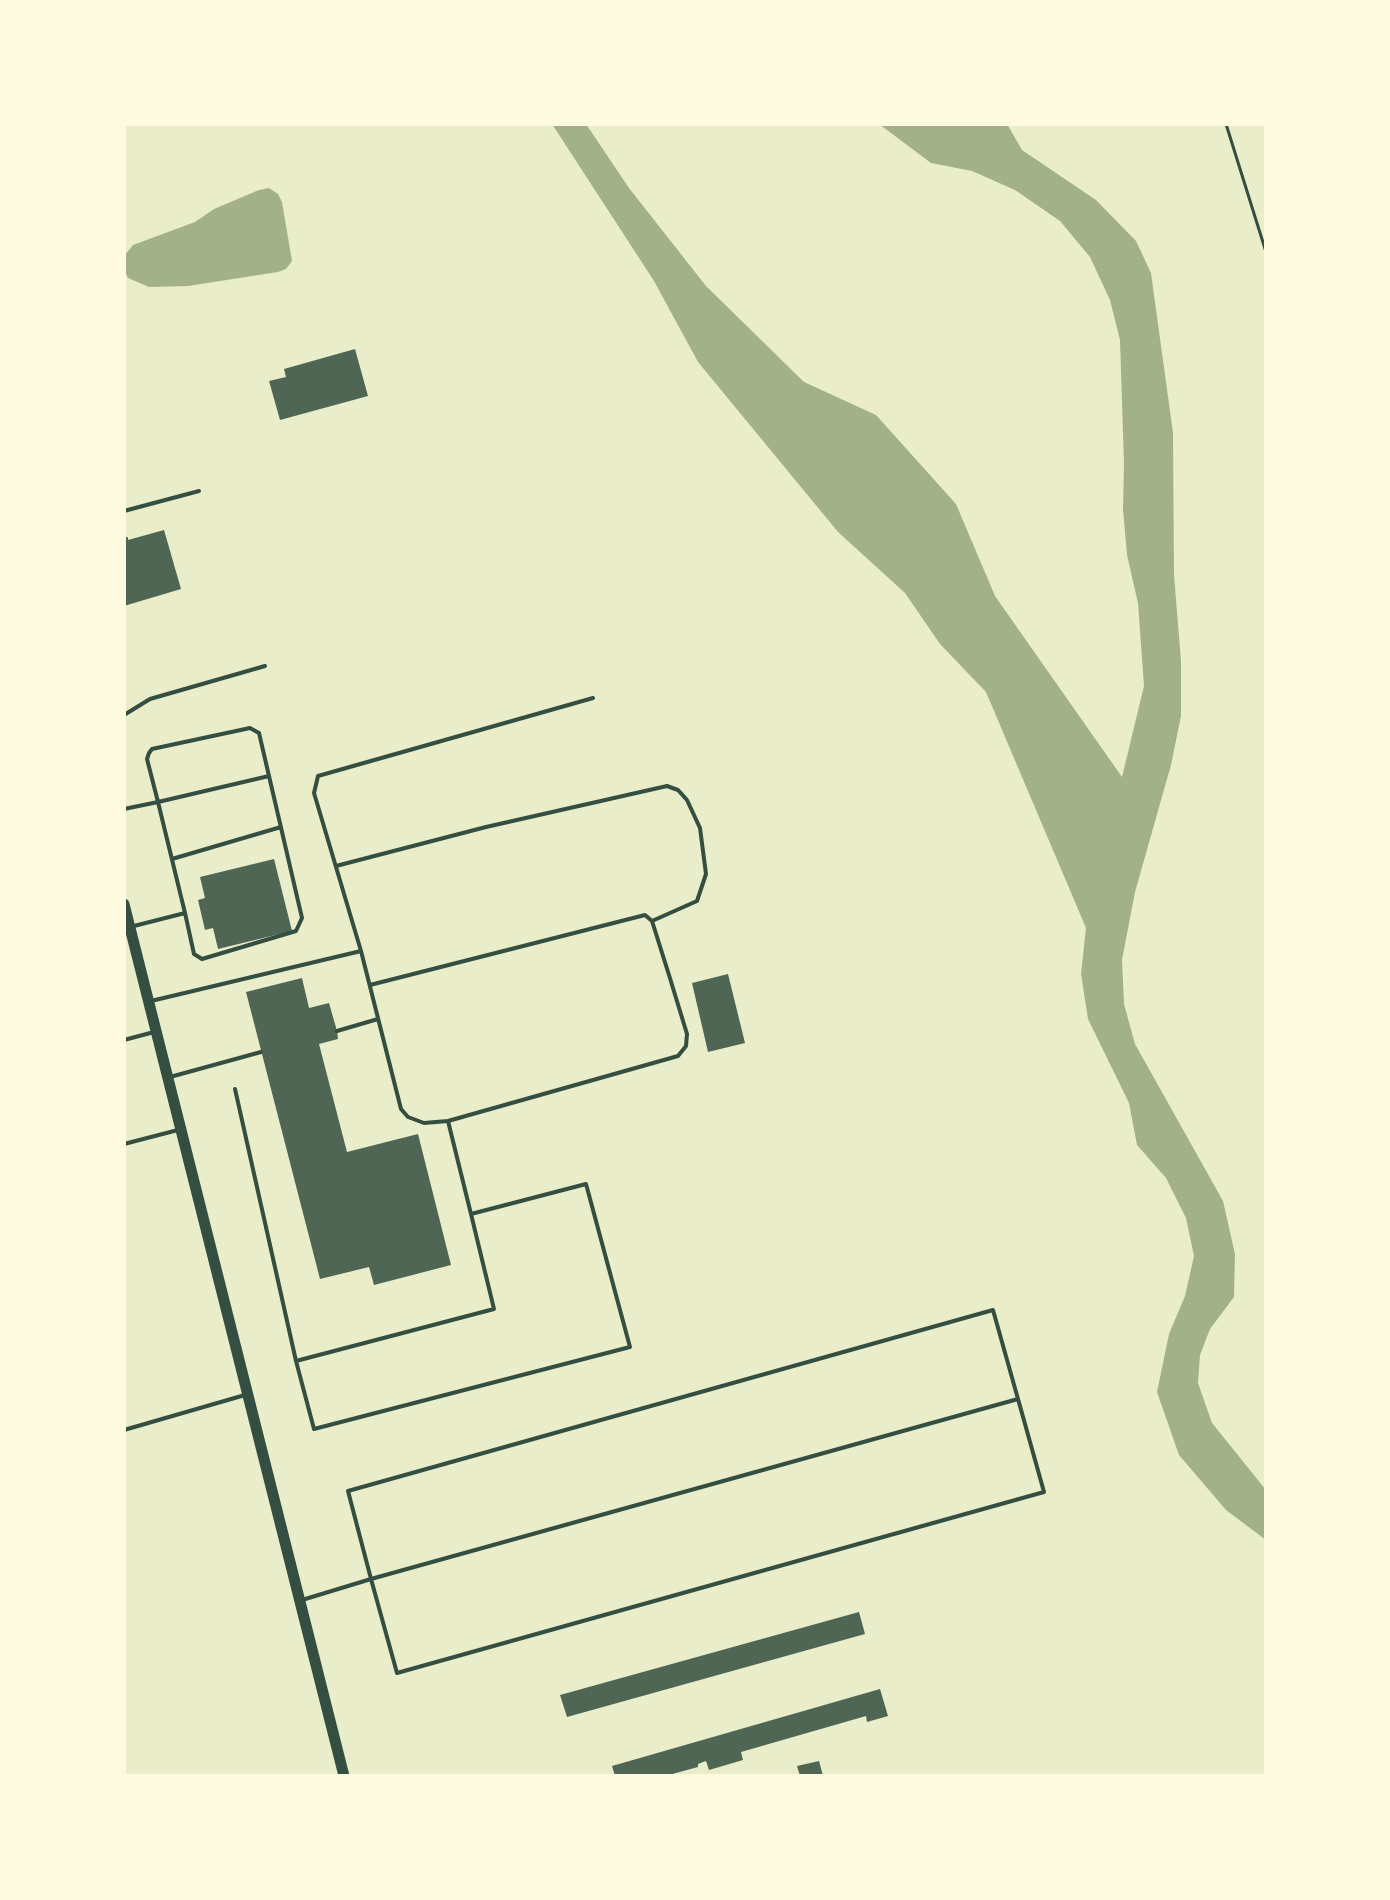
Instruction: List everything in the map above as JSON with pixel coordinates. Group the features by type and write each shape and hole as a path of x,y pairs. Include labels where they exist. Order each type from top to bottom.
{"main road":[{"path":"124,904 344,1776"}],"lane":[{"path":"124,511 199,491"},
{"path":"124,715 150,699 265,666"},
{"path":"370,985 645,915 652,921 687,1034 686,1046 678,1056 448,1121 424,1123 408,1117 401,1109 361,951 314,793 318,776 593,698"},
{"path":"250,728 259,733 302,918 296,931 198,958 194,954 158,802 147,759 152,749 250,728"},
{"path":"124,809 269,776"},
{"path":"336,866 486,827 667,786 678,790 687,800 700,828 706,874 697,901 652,921"},
{"path":"171,860 281,827"},
{"path":"130,927 185,913"},
{"path":"149,1002 361,951"},
{"path":"337,1031 378,1019"},
{"path":"124,1040 156,1031"},
{"path":"168,1077 261,1052"},
{"path":"235,1089 314,1429 630,1347 586,1184 471,1214"},
{"path":"296,1361 494,1309 448,1121"},
{"path":"124,1144 181,1129"},
{"path":"993,1310 1018,1399 1044,1492 397,1673 348,1491 993,1310"},
{"path":"124,1430 248,1394"},
{"path":"300,1601 1018,1399"}],"path":[{"path":"1226,124 1266,252"}],"shaded area":[{"path":"552,124 586,124 629,188 706,286 804,382 876,415 956,504 995,596 1122,777 1144,686 1138,603 1127,555 1123,509 1120,340 1110,300 1090,257 1060,221 1015,190 972,171 931,163 879,124 1007,124 1022,150 1096,200 1136,241 1151,273 1173,433 1174,575 1181,661 1181,716 1171,765 1135,892 1122,960 1124,1004 1135,1044 1223,1201 1235,1254 1234,1297 1210,1329 1200,1355 1198,1383 1212,1423 1266,1490 1266,1540 1226,1510 1179,1455 1157,1392 1169,1334 1185,1296 1194,1256 1186,1218 1166,1178 1137,1145 1129,1103 1088,1019 1081,974 1086,928 986,692 940,644 905,593 838,532 698,362 654,281"},
{"path":"269,188 278,194 282,202 292,261 286,269 188,286 149,287 128,278 124,270 124,256 133,245 195,222 214,209"}],"building":[{"path":"355,349 368,396 280,420 269,381 286,377 284,369"},
{"path":"164,530 181,589 124,606 124,538 128,537 128,540"},
{"path":"274,859 292,931 218,949 213,928 205,930 198,900 205,898 200,877"},
{"path":"728,974 745,1043 708,1052 692,983"},
{"path":"302,978 309,1008 329,1003 337,1031 338,1039 319,1044 347,1152 418,1134 451,1265 374,1285 369,1267 320,1279 246,992"},
{"path":"859,1612 865,1634 567,1717 560,1695"},
{"path":"880,1689 888,1716 867,1722 866,1716 741,1752 743,1760 709,1770 706,1761 698,1767 665,1776 615,1776 612,1766"},
{"path":"819,1761 823,1776 800,1776 797,1766"}]}
